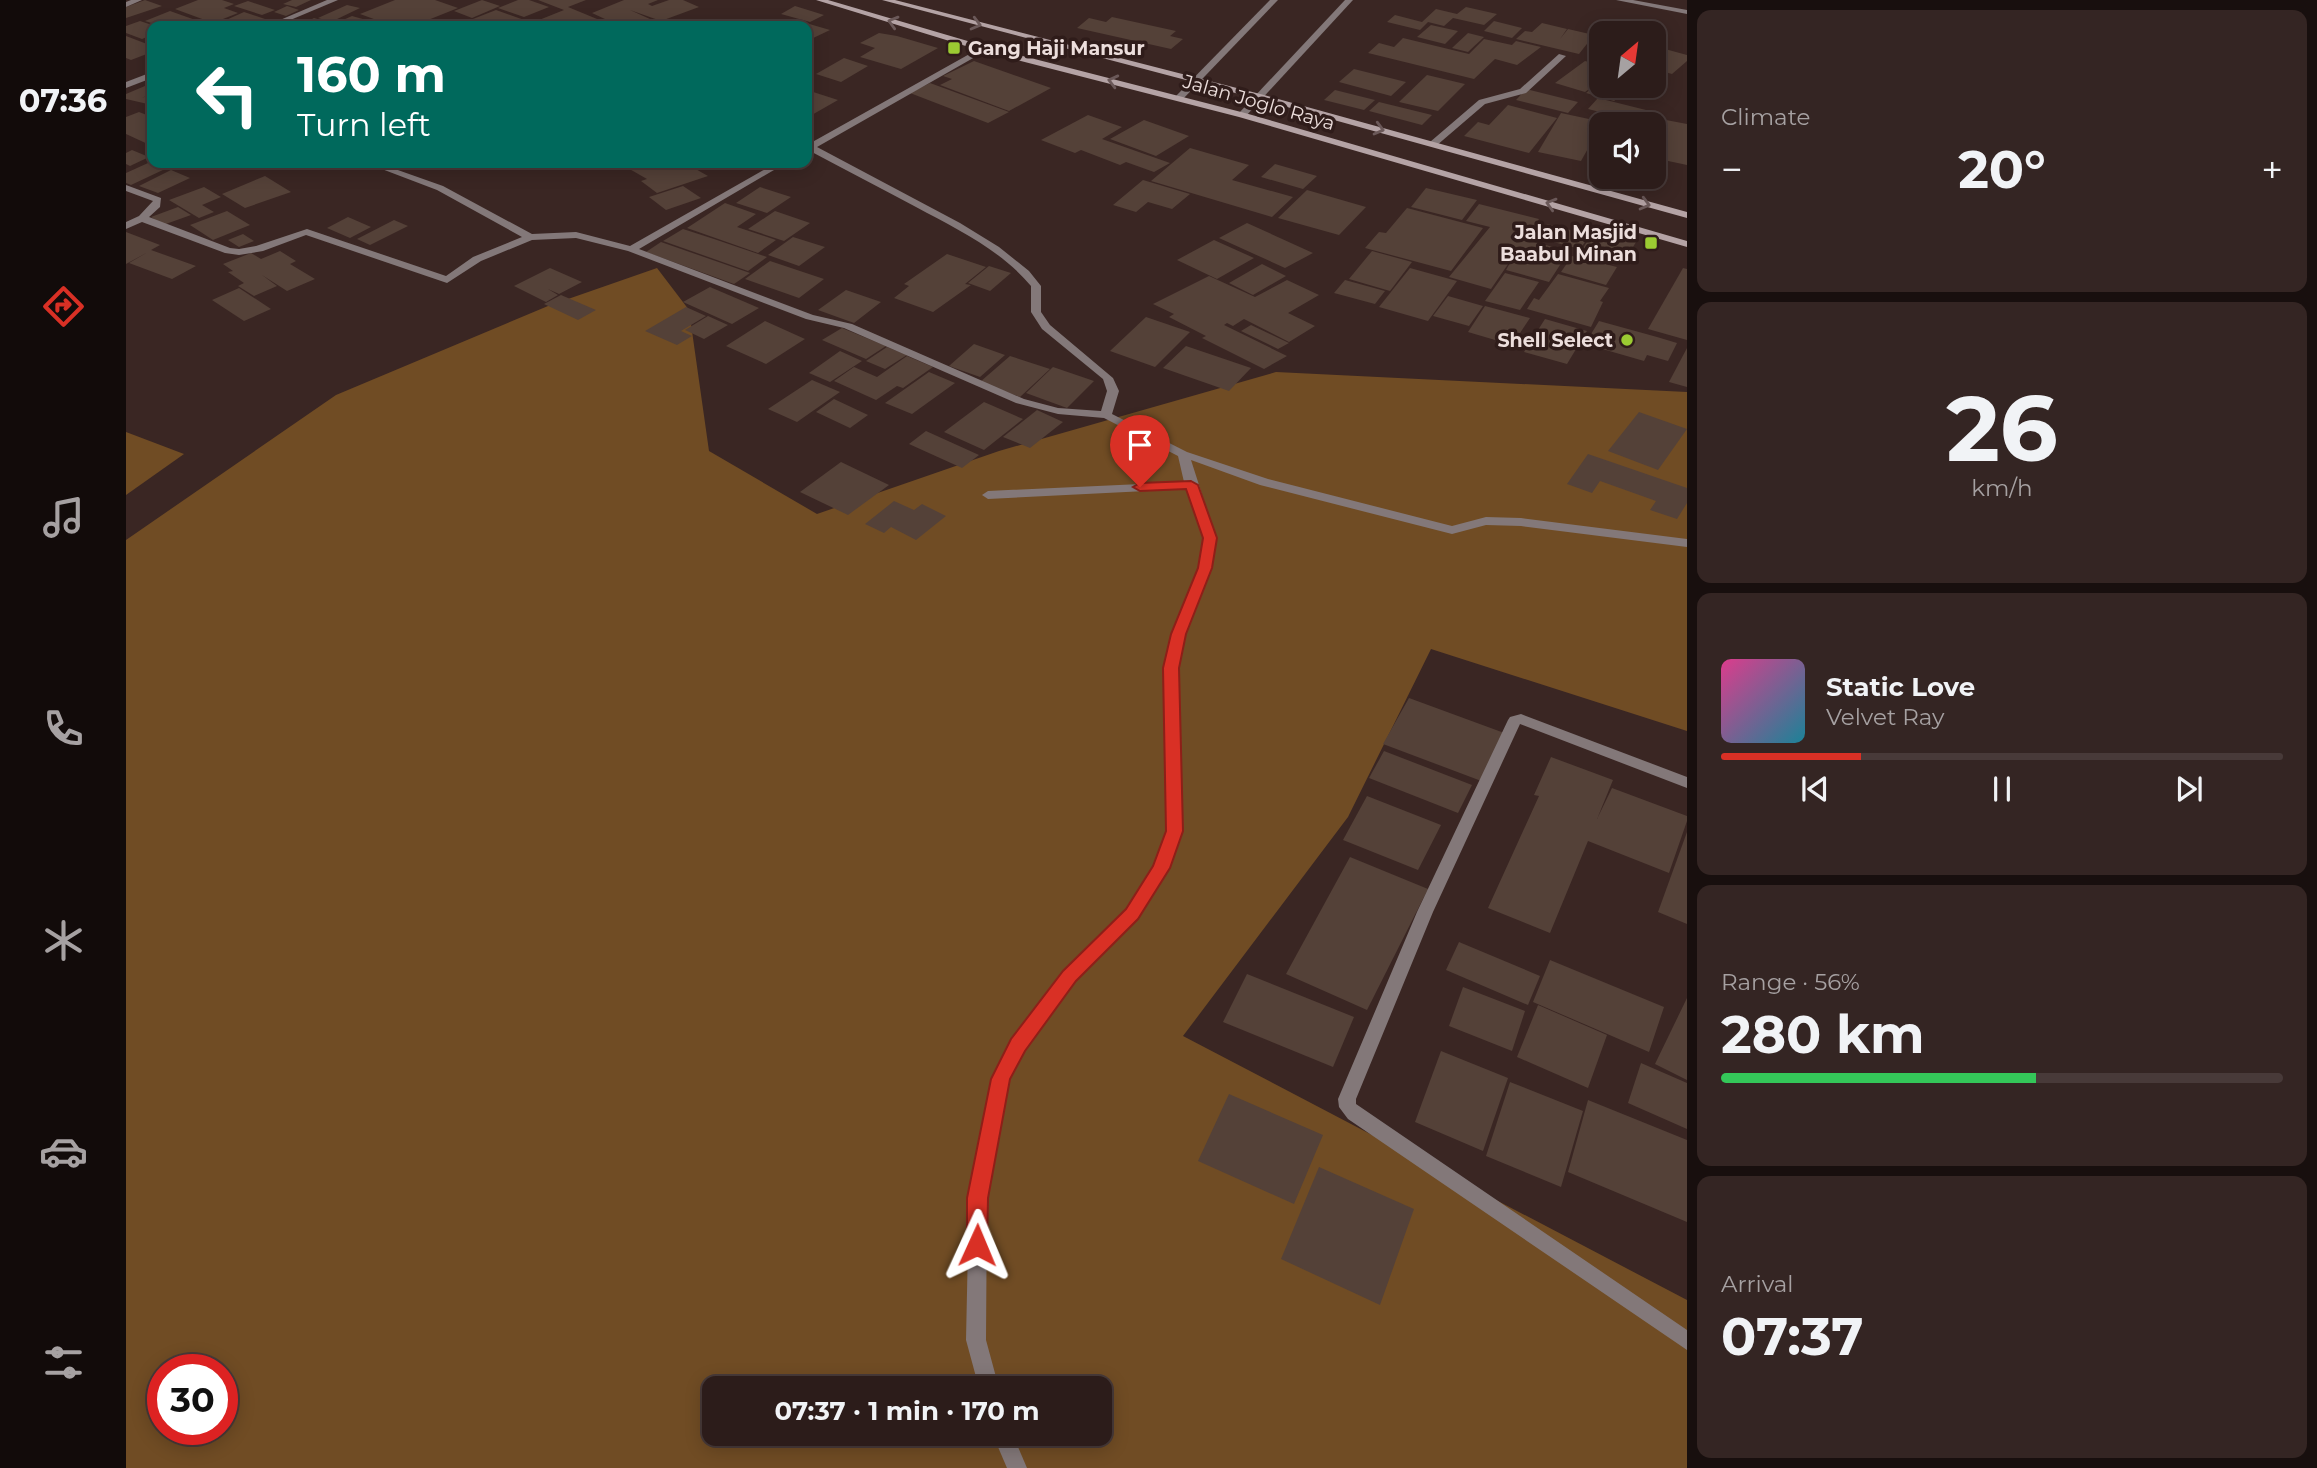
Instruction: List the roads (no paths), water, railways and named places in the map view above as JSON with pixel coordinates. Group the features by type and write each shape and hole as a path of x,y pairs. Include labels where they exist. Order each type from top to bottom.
{"main road":[{"name":"Jalan Joglo Raya","path":"820,0 985,49 1242,115 1687,244"},
{"name":"Jalan Joglo Raya","path":"886,0 1261,97 1687,215"}],"street":[{"path":"126,5 138,0"},
{"path":"282,21 334,0"},
{"path":"1179,98 1274,0"},
{"path":"1242,115 1349,0"},
{"path":"1620,0 1687,12"},
{"path":"812,146 985,49"},
{"path":"1433,144 1482,102 1522,91 1562,56"},
{"path":"126,85 147,77"},
{"path":"812,150 957,225 996,249 1025,273 1036,286 1035,312 1046,327 1108,378 1113,391 1106,415"},
{"path":"384,168 440,188 530,237"},
{"path":"631,249 773,168"},
{"path":"126,188 158,200 155,207 142,218 126,226"},
{"path":"142,218 235,253 276,244 302,232 316,233 447,280 477,259 530,237 576,235 631,249 810,317 848,326 1020,401 1058,411 1106,415 1183,454 1264,482 1452,530 1486,521 1521,522 1687,542"},
{"path":"986,1376 976,1340 978,1198 1001,1079 1018,1045 1069,976 1132,914 1161,868 1174,831 1171,668 1179,634 1205,568 1210,538 1183,454"},
{"path":"988,495 1191,485"},
{"path":"1687,783 1521,719 1515,720 1425,912 1347,1099 1348,1107 1354,1114 1687,1341"},
{"path":"1008,1446 1017,1468"}],"place":[{"name":"Gang Haji Mansur","path":"954,48"},
{"name":"Jalan Masjid Baabul Minan","path":"1651,243"},
{"name":"Shell Select","path":"1627,340"}]}
